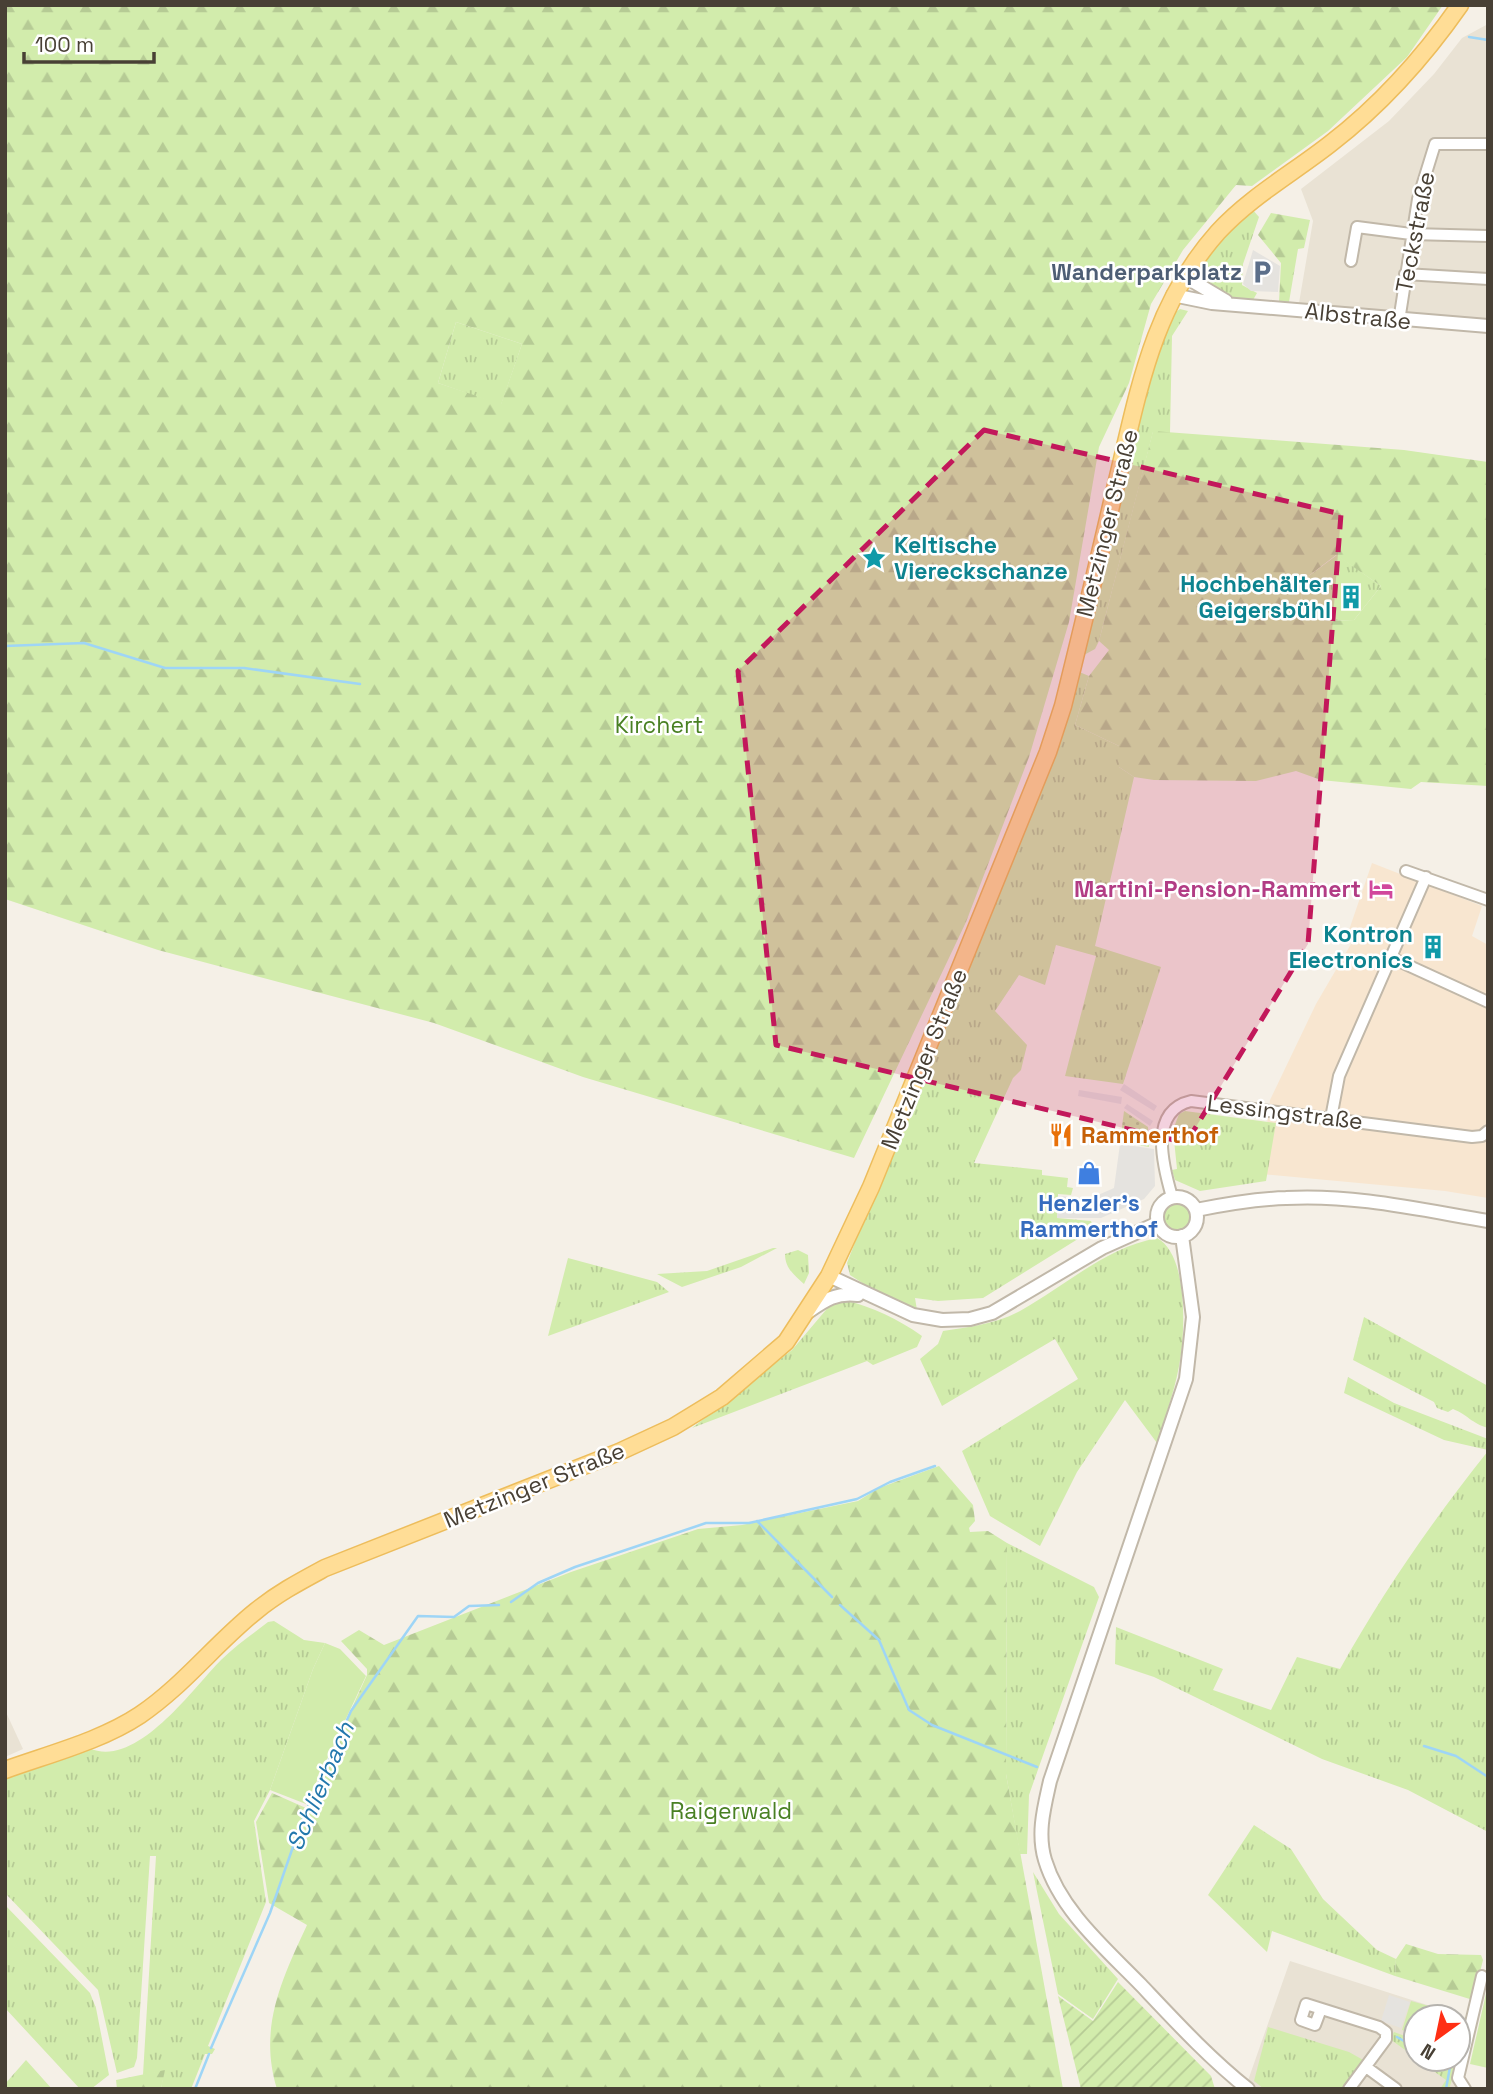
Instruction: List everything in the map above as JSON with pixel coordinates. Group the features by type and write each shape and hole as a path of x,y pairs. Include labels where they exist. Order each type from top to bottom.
{"main road":[{"name":"Metzinger Straße","path":"5,1770 99,1735 138,1716 158,1702 255,1612 314,1574 619,1452 697,1413 753,1372 786,1342 829,1276 911,1094 1048,752 1063,706 1153,339 1173,295 1210,242 1237,213 1380,103 1421,58 1460,5"}],"street":[{"name":"Teckstraße","path":"1399,321 1411,234 1435,144 1488,144"},
{"path":"1351,261 1357,227 1411,234 1488,236"},
{"path":"1405,274 1488,279"},
{"name":"Albstraße","path":"1184,276 1198,287 1229,302"},
{"name":"Albstraße","path":"1173,295 1195,301 1229,302 1399,321 1488,326"},
{"path":"1406,871 1488,900"},
{"path":"1331,1118 1339,1076 1426,877"},
{"path":"1392,958 1488,1002"},
{"name":"Lessingstraße","path":"1172,1197 1164,1158 1163,1128 1170,1112 1185,1103 1199,1101 1472,1137 1482,1136 1488,1131"},
{"path":"1172,1197 1184,1198 1196,1210 1193,1230 1181,1236 1170,1235 1158,1223 1158,1210 1172,1197"},
{"path":"1196,1210 1241,1201 1314,1198 1488,1221"},
{"path":"829,1276 913,1314 942,1320 981,1316 992,1313 1102,1248 1158,1223"},
{"path":"1181,1236 1193,1317 1186,1379 1050,1781 1041,1820 1041,1840 1052,1880 1070,1908 1153,1998 1247,2088"},
{"path":"808,1312 827,1298 844,1293 872,1297"},
{"path":"1465,2089 1459,2083 1458,2072 1482,1976"},
{"path":"1321,2009 1379,2027 1386,2032 1386,2039 1349,2089"},
{"path":"1366,2067 1396,2089"}],"highlighted area":[{"path":"984,430 1341,514 1308,944 1186,1143 776,1045 738,671"}],"shaded area":[{"path":"1488,24 1488,321 1414,318 1299,303 1313,221 1301,189 1389,121 1434,74 1462,38"},
{"name":"Wanderparkplatz","path":"1253,250 1280,266 1278,292 1251,291 1243,284"},
{"path":"1372,863 1482,906 1472,936 1488,945 1488,1198 1445,1191 1261,1174 1270,1100 1316,1004 1351,944 1349,930"},
{"path":"1124,1084 1157,1106 1154,1111 1120,1090"},
{"path":"1079,1090 1122,1097 1121,1104 1078,1096"},
{"path":"1127,1104 1153,1121 1150,1126 1124,1108"},
{"name":"Henzler's Rammerthof","path":"1120,1144 1154,1149 1155,1186 1144,1199 1101,1218 1057,1218 1059,1196 1089,1199 1114,1188"},
{"path":"5,1710 23,1749 5,1757"},
{"path":"1290,1961 1421,2003 1402,2003 1402,2073 1465,2073 1464,2085 1473,2089 1245,2089"},
{"path":"1389,1995 1410,2002 1402,2003 1401,2028 1381,2021"}],"green space":[{"name":"Kirchert","path":"5,5 1443,5 1407,57 1328,131 1252,186 1236,185 1183,250 1151,304 1129,383 1099,447 1069,622 1029,757 966,922 854,1158 583,1077 434,1023 158,950 5,899","holes":["456,322 522,344 501,404 438,383"]},
{"path":"1252,209 1259,217 1243,264 1242,285 1257,293 1253,300 1228,297 1196,278 1197,269 1209,250"},
{"path":"1271,213 1310,220 1304,248 1298,249 1289,302 1279,302 1281,263 1258,235"},
{"path":"1180,309 1188,311 1172,336 1170,433 1153,432 1099,641 1095,649 1084,655 1147,382 1173,314"},
{"path":"456,322 522,344 501,405 438,383"},
{"path":"1153,431 1404,450 1488,462 1488,786 1421,782 1411,789 1321,780 1296,771 1256,781 1154,780 1134,777 1119,767 1119,746 1075,725 1089,676 1109,650 1099,641","holes":["1336,555 1381,586 1354,620 1324,621 1301,603 1302,581"]},
{"path":"1337,555 1381,586 1354,620 1324,621 1301,603 1302,581"},
{"path":"1077,671 1089,676 1075,725 1119,746 1119,767 1134,777 1095,946 1161,967 1123,1084 1065,1076 1096,956 1056,945 1045,985 1019,975 995,1011 1027,1045 1021,1070 1013,1078 974,1163 1042,1170 1042,1175 1068,1178 1067,1187 1073,1188 1071,1195 1058,1194 1057,1218 1091,1221 1094,1229 983,1298 938,1301 915,1298 917,1310 870,1288 850,1275 847,1263"},
{"path":"1124,1111 1148,1127 1149,1147 1120,1142"},
{"path":"1185,1111 1276,1123 1266,1181 1200,1191 1175,1180 1172,1170 1177,1169 1173,1130 1179,1114"},
{"path":"1177,1202 1187,1206 1191,1216 1187,1226 1177,1230 1167,1226 1163,1216 1167,1206"},
{"path":"1157,1238 1167,1246 1179,1274 1183,1325 1177,1377 1157,1443 1125,1400 1077,1472 1040,1546 990,1516 962,1451 1078,1379 1055,1339 942,1406 920,1359 938,1344 943,1331 1002,1319 1020,1311 1120,1250"},
{"path":"777,1248 741,1267 682,1287 657,1274 707,1271"},
{"path":"798,1250 808,1255 809,1273 804,1284 791,1271 785,1259 785,1254"},
{"path":"568,1258 657,1282 669,1292 548,1336"},
{"path":"844,1300 875,1310 913,1330 922,1336 917,1347 873,1365 867,1361 692,1428 792,1350 831,1304"},
{"path":"1364,1317 1488,1386 1488,1428 1453,1409 1448,1412 1437,1408 1434,1402 1353,1360"},
{"path":"1348,1377 1394,1403 1488,1439 1488,1450 1444,1440 1344,1393"},
{"path":"1488,1451 1488,1832 1408,1790 1322,1759 1154,1677 1115,1664 1116,1627 1223,1669 1213,1690 1271,1710 1297,1657 1340,1669 1410,1557"},
{"name":"Raigerwald","path":"939,1466 973,1505 975,1521 969,1528 970,1532 988,1531 1007,1543 1006,1774 1063,2089 277,2089 270,2045 272,2025 289,1965 307,1925 269,1903 256,1822 272,1793 306,1808 367,1675 367,1669 341,1641 359,1630 384,1645 571,1572 698,1529 742,1525 858,1501 879,1488"},
{"path":"1007,1543 1094,1587 1099,1597 1029,1795 1027,1854 1020,1854 1006,1774"},
{"path":"274,1621 304,1640 325,1643 313,1669 270,1790 254,1821 266,1902 208,2046 215,2049 212,2054 205,2054 191,2089 161,2089 164,2071 143,2075 156,1856 150,1856 137,2058 134,2067 117,2073 98,1990 5,1893 5,1778 89,1748 107,1752 126,1747 144,1737 179,1706 226,1655 268,1622"},
{"path":"325,1643 340,1649 366,1676 306,1804 270,1790 313,1669"},
{"path":"1254,1825 1291,1849 1323,1899 1377,1950 1396,1959 1395,1976 1272,1931 1267,1952 1208,1895"},
{"path":"1033,1872 1059,1914 1118,1979 1093,2019 1058,1994"},
{"path":"5,1905 90,1993 96,2008 109,2075 91,2089 80,2089 5,2008"},
{"path":"1406,1944 1438,1954 1481,1955 1483,1960 1473,2000 1395,1976 1396,1959"},
{"path":"1118,1982 1211,2076 1215,2089 1081,2089 1058,1996 1093,2021"},
{"path":"1488,1985 1488,2068 1472,2064"},
{"path":"1268,2027 1349,2052 1365,2061 1345,2089 1264,2089 1254,2081"},
{"path":"1394,2032 1402,2035 1402,2048 1390,2039"},
{"path":"26,2060 52,2089 5,2089 5,2084"},
{"path":"165,2070 161,2089 117,2089 116,2080"},
{"path":"1436,2073 1454,2073 1449,2089 1440,2089 1446,2080"}],"waterway":[{"path":"1469,37 1488,40"},
{"path":"5,646 84,643 165,668 244,668 360,684"},
{"name":"Schlierbach","path":"511,1602 538,1583 575,1567 706,1523 749,1523 857,1499 890,1482 935,1466"},
{"path":"757,1521 832,1597"},
{"name":"Schlierbach","path":"211,2048 270,1913 303,1818 351,1711 418,1616 454,1617 469,1606 499,1605"},
{"path":"840,1605 879,1640 909,1710 932,1725 1037,1767"},
{"path":"1424,1746 1456,1756 1488,1777"},
{"path":"1397,2037 1402,2040"},
{"name":"Schlierbach","path":"195,2089 209,2054"},
{"path":"1446,2089 1449,2073"}],"place":[{"name":"Wanderparkplatz","path":"1262,272"},
{"name":"Keltische Viereckschanze","path":"874,558"},
{"name":"Hochbehälter Geigersbühl","path":"1351,597"},
{"name":"Martini-Pension-Rammert","path":"1381,889"},
{"name":"Kontron Electronics","path":"1433,947"},
{"name":"Rammerthof","path":"1061,1135"},
{"name":"Henzler's Rammerthof","path":"1089,1173"}]}
